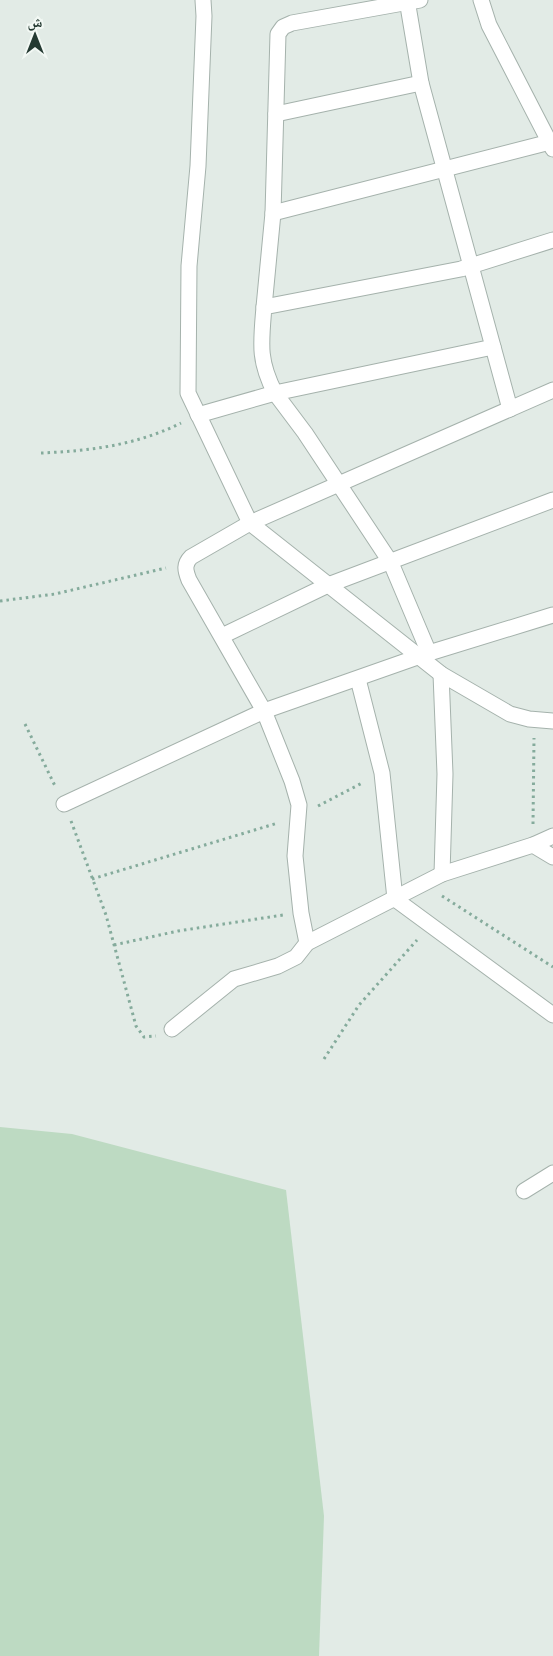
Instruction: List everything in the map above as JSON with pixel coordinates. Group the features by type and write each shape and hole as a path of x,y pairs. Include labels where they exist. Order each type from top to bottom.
{"street":[{"path":"203,0 198,166 189,266 188,393 250,523 328,585 424,655 441,674 510,714 534,720 553,721"},
{"path":"273,213 444,168 551,146 489,25 481,0"},
{"path":"424,655 391,562 340,484 276,393 267,377 261,356 273,213 277,46 278,34 283,28 292,23 411,1 421,83 510,409"},
{"path":"276,114 421,83"},
{"path":"264,307 471,267 553,240"},
{"path":"198,415 276,393 493,347"},
{"path":"308,943 301,913 296,856 299,805 292,781 264,711 188,580 185,571 186,562 196,553 250,523 553,390"},
{"path":"222,636 328,585 553,500"},
{"path":"64,804 264,711 358,680 424,655 553,615"},
{"path":"441,674 445,774 442,874"},
{"path":"358,680 382,773 395,899 553,1015"},
{"path":"172,1029 234,979 296,957 308,943 442,874 533,845 553,836"},
{"path":"533,845 553,858"},
{"path":"524,1191 553,1173"}],"path":[{"path":"41,453 82,452 124,444 163,432 198,415"},
{"path":"0,601 64,592 154,572 186,562"},
{"path":"533,845 534,720"},
{"path":"25,724 64,804 106,915 136,1026 144,1037 152,1037 172,1029"},
{"path":"92,879 299,816 382,773"},
{"path":"425,883 470,916 553,968"},
{"path":"114,945 178,931 301,913"},
{"path":"324,1059 359,1006 430,925"}],"green space":[{"path":"0,1127 72,1134 286,1190 324,1516 319,1656 0,1656"}]}
